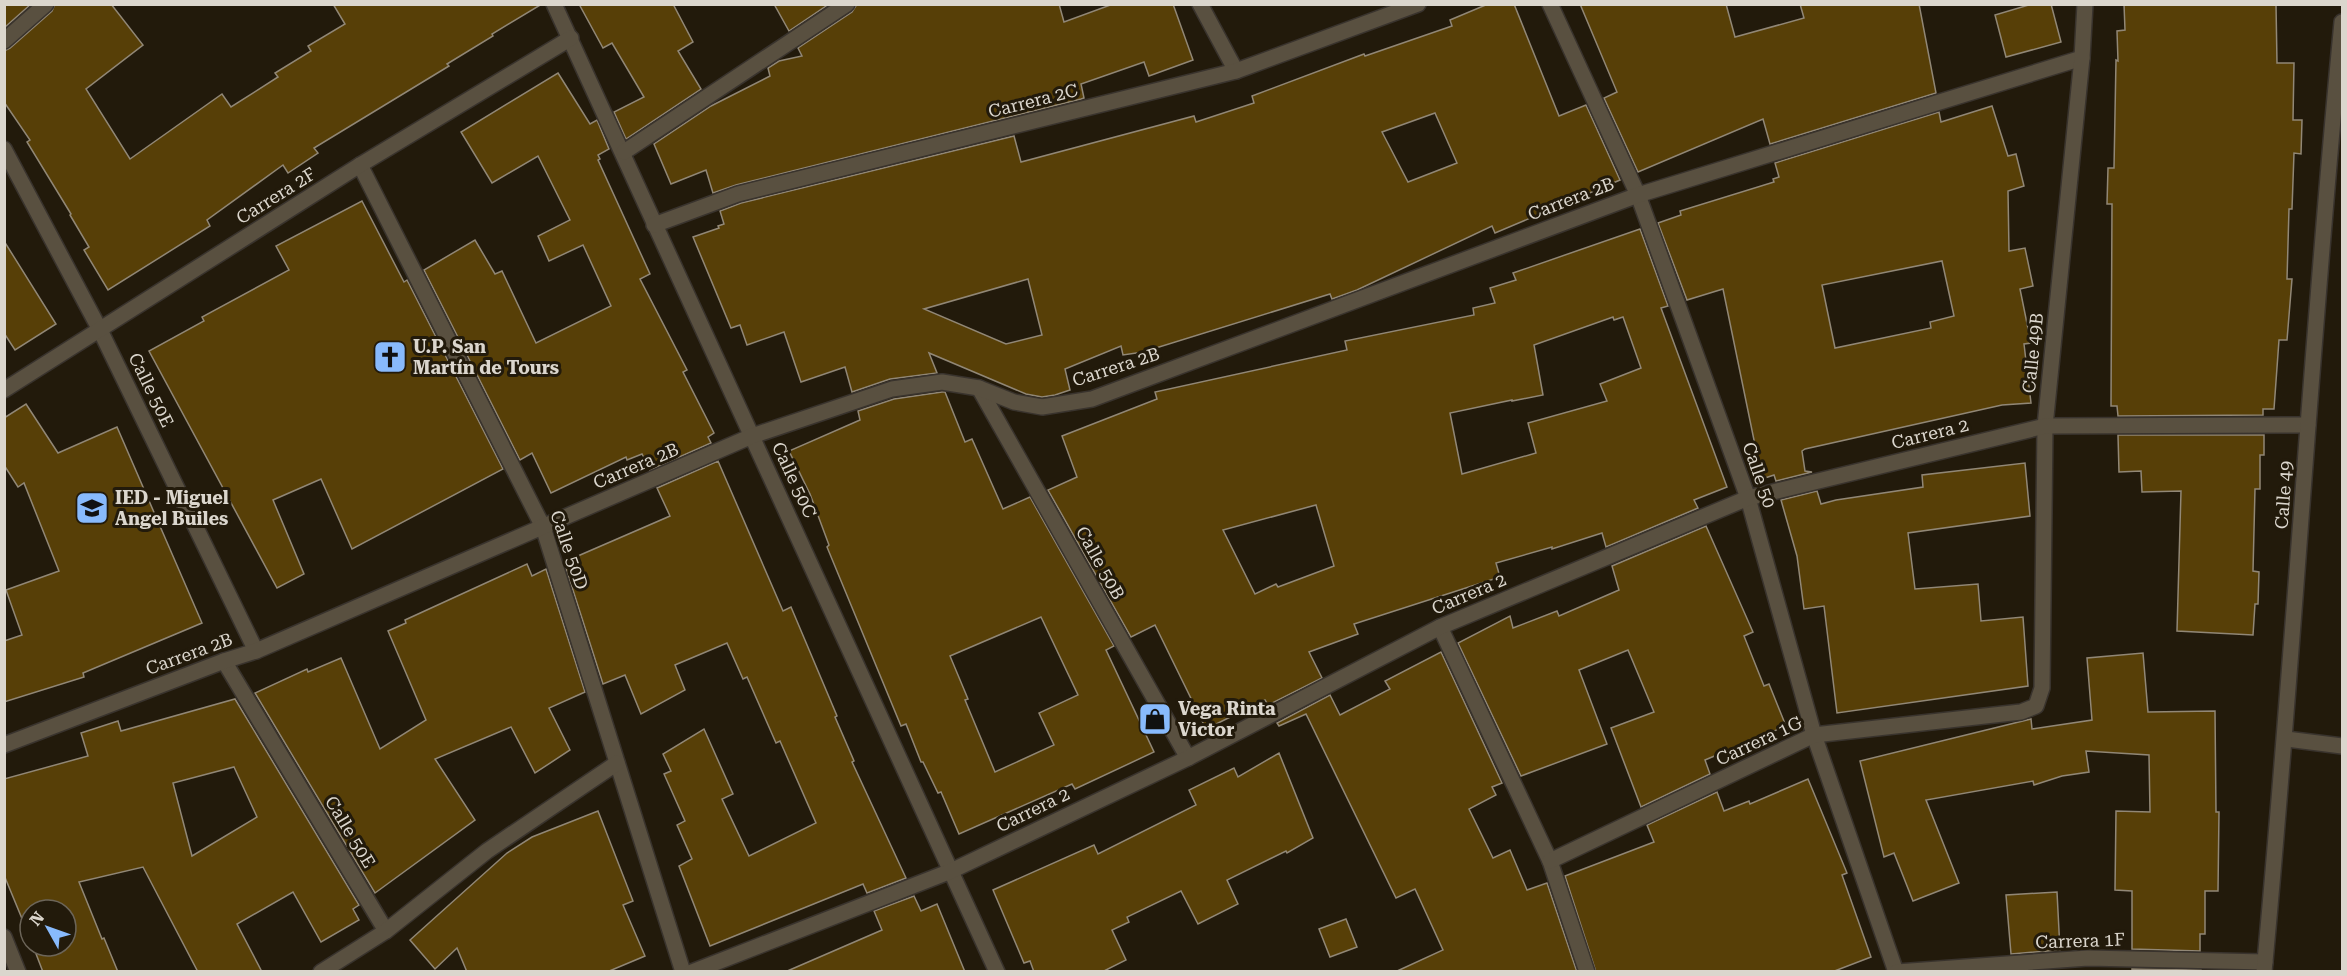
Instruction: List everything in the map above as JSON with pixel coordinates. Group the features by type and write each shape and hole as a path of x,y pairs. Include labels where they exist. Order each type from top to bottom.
{"street":[{"path":"4,40 46,4"},
{"name":"Calle 50C","path":"554,4 624,152 654,225 997,972"},
{"path":"624,152 847,4"},
{"path":"1200,4 1236,71"},
{"name":"Carrera 2C","path":"654,225 738,194 1236,71 1418,4"},
{"name":"Calle 50","path":"1550,4 1638,195 1748,498 1814,735 1897,972"},
{"name":"Calle 49B","path":"2036,706 2042,688 2045,426 2082,58 2085,4"},
{"name":"Calle 49","path":"2264,967 2286,739 2308,425 2343,22"},
{"name":"Carrera 2F","path":"4,390 360,165 571,38"},
{"name":"Carrera 2B","path":"4,745 224,661 256,651 752,436 892,388 942,382 979,388 1014,402 1042,407 1092,399 1638,195 2082,58"},
{"name":"Calle 50E","path":"4,149 100,330 256,651"},
{"name":"Calle 50D","path":"360,165 543,527 683,972"},
{"name":"Calle 50B","path":"979,388 1188,758"},
{"name":"Carrera 2","path":"692,972 951,871 1188,758 1440,627 1748,498 2045,426 2308,425"},
{"path":"1440,627 1550,861 1587,972"},
{"name":"Calle 50E","path":"224,661 386,931"},
{"name":"Carrera 1G","path":"1550,861 1814,735 2021,712 2036,706"},
{"path":"2286,739 2343,746"},
{"path":"321,972 386,931 487,851 617,763"},
{"path":"4,937 18,972"},
{"name":"Carrera 1F","path":"1897,972 2088,958 2264,967"}],"building":[{"path":"4,4 31,4 4,28"},
{"path":"55,4 111,4 143,45 86,89 130,159 222,94 231,107 278,77 275,73 311,51 308,46 345,24 333,4 542,4 447,64 449,66 314,148 318,153 288,173 283,165 207,220 210,226 108,290 84,250 89,247 71,214 27,142 30,140 4,102 4,51 52,11"},
{"path":"579,4 673,4 693,42 678,51 701,89 626,139 614,112 644,97 612,43 603,48"},
{"path":"774,4 829,4 789,31"},
{"path":"857,4 1059,4 1064,22 1113,4 1173,4 1193,60 1149,76 1144,62 1081,84 1084,98 1081,99 736,185 713,193 706,170 671,184 654,144 711,106 770,76 768,68 779,61 802,56 798,48 852,12"},
{"path":"1488,4 1514,4 1559,116 1586,105 1620,180 1495,233 1492,226 1357,290 1332,299 1330,294 1143,352 1123,355 1121,346 1065,369 1070,390 1055,395 1042,397 1026,394 929,353 937,373 890,379 852,392 845,367 801,382 784,332 747,345 740,325 731,328 693,237 719,228 718,226 724,224 720,211 741,203 1014,136 1021,162 1194,116 1196,122 1254,103 1252,96 1364,54 1365,56 1452,26 1450,20","holes":["1435,113 1457,163 1408,182 1382,132","1028,279 1042,335 1006,344 924,309"]},
{"path":"1580,4 1726,4 1735,37 1804,18 1800,4 1919,4 1936,93 1770,144 1763,119 1638,172 1604,98 1617,92"},
{"path":"2032,4 2051,4 2061,42 2006,57 1995,15"},
{"path":"2124,4 2276,4 2277,63 2294,63 2293,120 2302,120 2301,154 2294,153 2292,209 2289,209 2287,279 2292,279 2287,340 2279,340 2274,409 2263,409 2263,415 2118,416 2117,406 2111,406 2112,204 2107,204 2108,168 2114,168 2117,31 2125,30"},
{"path":"558,73 590,124 597,120 609,149 598,155 600,159 598,160 650,274 640,279 687,370 683,372 714,433 708,437 711,443 650,470 642,454 627,460 626,457 551,493 532,453 520,460 424,270 475,240 495,274 502,271 536,343 611,306 583,245 549,261 538,236 570,220 538,156 492,183 461,132"},
{"path":"1992,106 2008,156 2016,154 2024,186 2008,191 2009,251 2025,248 2033,286 2020,289 2031,343 2024,344 2031,403 2002,405 1805,449 1802,451 1805,471 1812,472 1776,481 1774,475 1762,479 1723,289 1687,300 1658,223 1681,215 1680,211 1774,182 1773,179 1779,177 1775,163 1939,112 1941,122","holes":["1942,261 1954,316 1930,322 1931,328 1835,348 1822,285"]},
{"path":"362,201 404,282 407,280 503,469 352,549 321,479 273,500 304,574 277,588 149,351 204,321 202,317 289,270 276,246"},
{"path":"1640,229 1668,306 1661,308 1727,487 1694,500 1698,508 1606,547 1602,533 1496,563 1500,577 1354,624 1358,634 1309,652 1322,678 1268,705 1265,700 1206,729 1155,625 1131,637 1048,490 1077,477 1062,436 1157,399 1155,392 1347,350 1345,341 1474,315 1473,308 1495,303 1490,288 1516,280 1513,273","holes":["1613,317 1614,320 1623,317 1641,368 1600,384 1607,401 1528,423 1536,453 1462,474 1450,413 1543,395 1534,345","1316,505 1334,566 1278,587 1276,584 1255,594 1223,530"]},
{"path":"4,241 56,324 15,350 4,333"},
{"path":"945,392 965,442 972,439 1003,509 1030,497 1114,646 1106,650 1154,752 1075,789 1072,784 959,834 941,792 938,793 921,762 906,724 901,726 827,547 829,545 810,494 789,451 860,420 858,411 894,399","holes":["1041,617 1078,695 1039,713 1054,745 995,772 965,700 968,699 950,656"]},
{"name":"IED - Miguel Angel Builes","path":"26,404 58,453 117,427 202,623 83,673 84,677 4,702 4,641 22,635 6,590 59,571 24,483 18,487 4,465 4,418"},
{"path":"2118,435 2264,435 2264,455 2260,455 2260,489 2255,489 2253,571 2259,572 2258,604 2255,604 2253,635 2177,631 2181,491 2142,492 2141,471 2119,472"},
{"path":"718,461 783,611 791,607 837,716 835,717 854,761 852,762 906,878 867,893 863,884 710,946 679,866 692,859 677,825 685,821 664,774 671,771 663,754 704,729 733,794 722,799 749,856 816,823 780,741 776,743 747,677 743,679 727,643 675,665 685,690 641,714 625,675 603,684 564,562 670,516 657,488"},
{"path":"2025,463 2030,516 1908,533 1915,589 1978,584 1981,621 2023,617 2028,686 1837,713 1824,606 1804,609 1797,556 1781,500 1817,491 1821,504 1923,487 1922,475"},
{"path":"1706,526 1753,632 1744,636 1764,686 1769,684 1786,726 1705,760 1710,774 1641,807 1611,728 1654,712 1628,650 1579,670 1607,744 1521,776 1458,643 1510,616 1513,628 1557,611 1559,616 1619,590 1612,566"},
{"path":"527,564 532,576 546,569 585,692 549,708 570,750 535,773 511,727 435,759 475,820 375,893 255,693 307,669 308,672 341,658 380,749 426,720 388,631 406,623 405,620"},
{"path":"1441,652 1502,783 1492,787 1496,795 1469,809 1493,858 1510,850 1527,890 1547,883 1577,972 1395,972 1443,950 1415,889 1396,898 1306,714 1279,726 1277,723 1330,695 1340,715 1390,689 1385,681"},
{"path":"2143,653 2148,712 2215,711 2216,812 2219,812 2218,891 2205,891 2205,934 2200,934 2200,951 2132,949 2132,891 2115,890 2116,811 2150,812 2149,755 2086,751 2089,772 2062,776 2034,785 2033,781 1926,800 1959,883 1913,901 1894,853 1884,857 1860,761 2031,719 2032,729 2092,720 2087,658"},
{"path":"235,699 359,905 353,909 359,920 321,942 293,892 237,924 262,972 198,972 143,867 79,882 118,972 43,972 38,958 78,958 78,898 18,898 18,909 4,875 4,779 88,756 81,733 118,721 121,731","holes":["234,767 257,817 192,856 173,783"]},
{"path":"1279,753 1313,838 1287,853 1286,851 1227,880 1238,904 1198,924 1181,891 1127,917 1129,922 1112,930 1126,960 1102,972 1034,972 1030,961 1024,963 993,890 1094,845 1098,854 1196,805 1189,790 1234,768 1238,777"},
{"path":"1808,779 1847,873 1842,875 1871,957 1832,972 1596,972 1565,876 1654,842 1647,825 1717,792 1724,811 1749,801 1750,804"},
{"path":"598,811 633,901 623,905 645,956 607,972 467,972 457,948 435,969 410,940 507,853 532,837"},
{"path":"2057,892 2060,950 2011,954 2006,895"},
{"path":"914,896 921,911 937,904 965,972 785,972 882,930 874,911"},
{"path":"1346,919 1357,947 1330,957 1319,929"},
{"path":"2132,969 2201,970 2201,972 2132,972"}],"place":[{"name":"U.P. San Martín de Tours","path":"390,357"},
{"name":"IED - Miguel Angel Builes","path":"92,508"},
{"name":"Vega Rinta Victor","path":"1155,719"}]}
